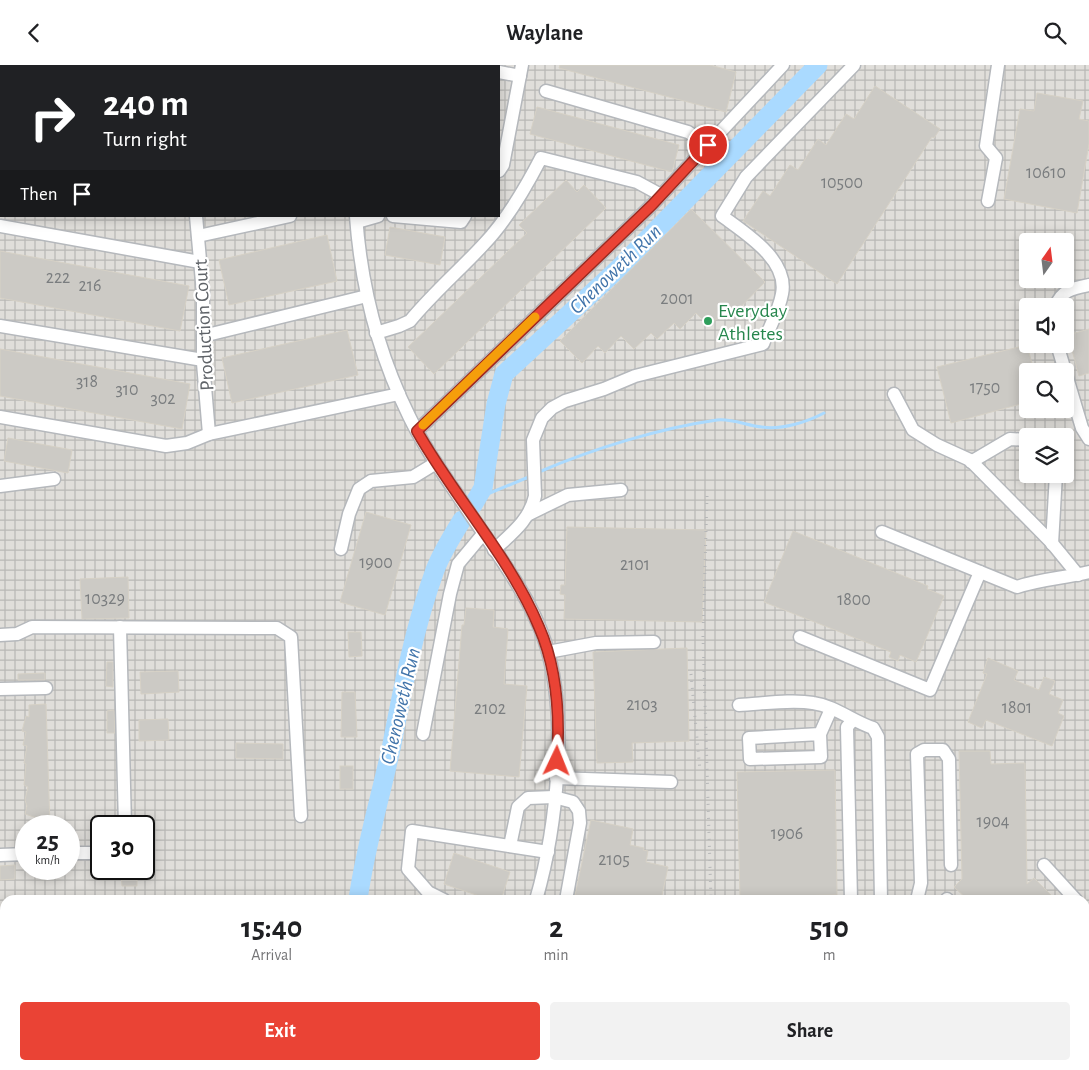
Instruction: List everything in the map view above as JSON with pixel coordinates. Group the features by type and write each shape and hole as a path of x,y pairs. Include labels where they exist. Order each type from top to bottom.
{"street":[{"path":"529,514 535,496 533,440 535,430 542,418 552,408 565,401 604,389 635,376 763,344 783,293 781,273 768,255 722,216 746,177 854,65"},
{"path":"988,201 996,159 986,146 998,65"},
{"path":"417,431 661,195 780,66"},
{"path":"500,72 521,71 502,158"},
{"path":"546,91 688,132 708,145"},
{"path":"376,333 410,321 485,243 528,183 542,159 637,182 661,195"},
{"name":"Production Court","path":"196,217 200,262 203,360 210,434"},
{"path":"198,236 285,217"},
{"path":"371,217 356,219 361,271 376,333 399,394 417,431 436,463 494,550 532,612 548,652 558,711 556,778 548,851 537,895"},
{"path":"404,217 461,222 464,217"},
{"path":"0,226 200,262"},
{"path":"1059,298 1072,288 1089,285"},
{"path":"203,336 367,296"},
{"path":"0,326 203,360"},
{"path":"1060,353 1082,427 1089,439"},
{"path":"1,420 166,446 188,443 210,434 399,394"},
{"path":"894,394 913,430 937,445 971,461 1083,573"},
{"path":"971,461 1010,439 1019,439"},
{"path":"341,549 349,513 358,489 370,481 413,477 436,463"},
{"path":"0,486 54,479"},
{"path":"1052,544 1055,483"},
{"path":"494,550 529,514 568,495 621,490"},
{"path":"882,532 1017,587 1033,581 1083,573"},
{"path":"423,733 450,594 458,564 483,534"},
{"path":"800,637 930,690 980,572"},
{"path":"0,635 17,634 32,627 277,628 291,637 301,816"},
{"path":"120,627 125,815"},
{"path":"548,652 596,643 654,642"},
{"path":"0,689 46,688"},
{"path":"739,705 813,703 844,713 852,721 873,728 878,737 881,895"},
{"path":"820,734 749,739 750,759 821,757 820,734 831,709"},
{"path":"851,895 847,727 852,721"},
{"path":"918,895 921,883 917,754 924,750 943,750 949,759 951,865"},
{"path":"556,778 670,782"},
{"path":"510,846 518,807 528,798 554,797 574,802 579,811 580,823 567,895"},
{"path":"434,895 428,892 408,869 412,831 548,851"},
{"path":"0,855 15,854"},
{"path":"1044,865 1071,895"}],"shaded area":[{"path":"500,65 1089,65 1089,895 0,895 0,217 500,217"}],"building":[{"path":"560,65 710,65 736,72 726,112 559,68"},
{"path":"875,86 940,129 934,138 932,137 837,284 743,221 763,191 770,196 790,165 798,170 818,139 826,145 846,114 854,119"},
{"path":"1037,93 1083,101 1079,119 1089,121 1089,144 1077,213 1004,199 1020,109 1034,111"},
{"path":"537,107 679,145 672,172 530,134"},
{"path":"566,180 577,192 584,185 606,208 434,374 408,347 527,233 519,225"},
{"path":"691,209 765,282 732,316 726,310 709,326 696,313 680,329 674,323 657,339 651,333 634,349 621,336 605,353 598,346 582,363 560,341"},
{"path":"390,227 445,237 440,265 385,255"},
{"path":"327,235 337,281 229,305 219,260"},
{"path":"0,251 189,286 180,331 0,298"},
{"path":"1089,329 1089,373 1079,376 1073,353 1074,333"},
{"path":"347,330 358,375 232,403 222,358"},
{"path":"1019,347 1019,353 1029,353 1032,363 1019,363 1019,404 951,423 937,367"},
{"path":"0,349 190,384 182,429 0,396"},
{"path":"8,438 72,450 68,473 4,461"},
{"path":"366,512 411,525 385,615 340,602"},
{"path":"567,527 706,530 702,622 564,619 565,595 560,594 561,585 565,585"},
{"path":"793,531 928,586 927,589 944,596 916,662 900,655 898,661 889,657 891,652 764,602"},
{"path":"128,577 129,618 82,619 80,579"},
{"path":"466,608 494,610 493,627 508,629 504,684 527,686 519,777 450,771 462,625 464,625"},
{"path":"348,632 361,632 362,656 349,657"},
{"path":"687,648 689,741 632,743 633,762 597,763 593,652"},
{"path":"988,658 1018,671 1014,680 1039,690 1044,677 1055,681 1049,694 1063,700 1058,713 1064,716 1052,746 986,720 982,728 968,722 987,674 983,673"},
{"path":"107,662 113,662 113,687 106,686"},
{"path":"178,671 179,692 141,694 140,672"},
{"path":"45,673 45,680 18,680 18,674"},
{"path":"342,692 355,692 357,737 341,737"},
{"path":"46,704 50,815 25,814 27,806 25,800 28,787 24,785 26,764 24,763 27,746 23,745 26,732 22,731 26,716 29,717 29,705"},
{"path":"114,710 115,733 107,733 107,711"},
{"path":"168,719 169,740 139,741 139,720"},
{"path":"236,743 283,744 283,759 236,758"},
{"path":"959,751 990,751 991,764 1025,763 1027,884 1034,878 1051,895 963,895 954,887 962,879"},
{"path":"340,766 353,766 353,789 340,789"},
{"path":"835,770 837,895 740,895 737,772"},
{"path":"591,820 633,829 630,845 644,848 643,850 648,851 646,862 668,867 662,895 575,895"},
{"path":"454,853 510,872 503,895 476,895 444,884"},
{"path":"15,865 15,879 0,880 0,866"},
{"path":"122,880 137,880 137,886 122,886"}],"waterway":[{"name":"Chenoweth Run","path":"473,505 483,488 496,404 504,374 619,268 818,65"},
{"path":"539,472 626,440 673,428 717,420 734,421 770,428 802,422 824,413"},
{"path":"478,498 531,476"},
{"name":"Chenoweth Run","path":"359,895 369,841 421,612 438,563 462,520"}],"railway":[{"path":"707,496 703,636 711,895"},
{"path":"691,674 700,771"}],"slow traffic":[{"path":"423,425 535,317"}],"place":[{"name":"Everyday Athletes","path":"708,321"}],"route":[{"path":"557,761 558,711 554,679 540,627 524,597 417,431 652,205 708,145"}]}
